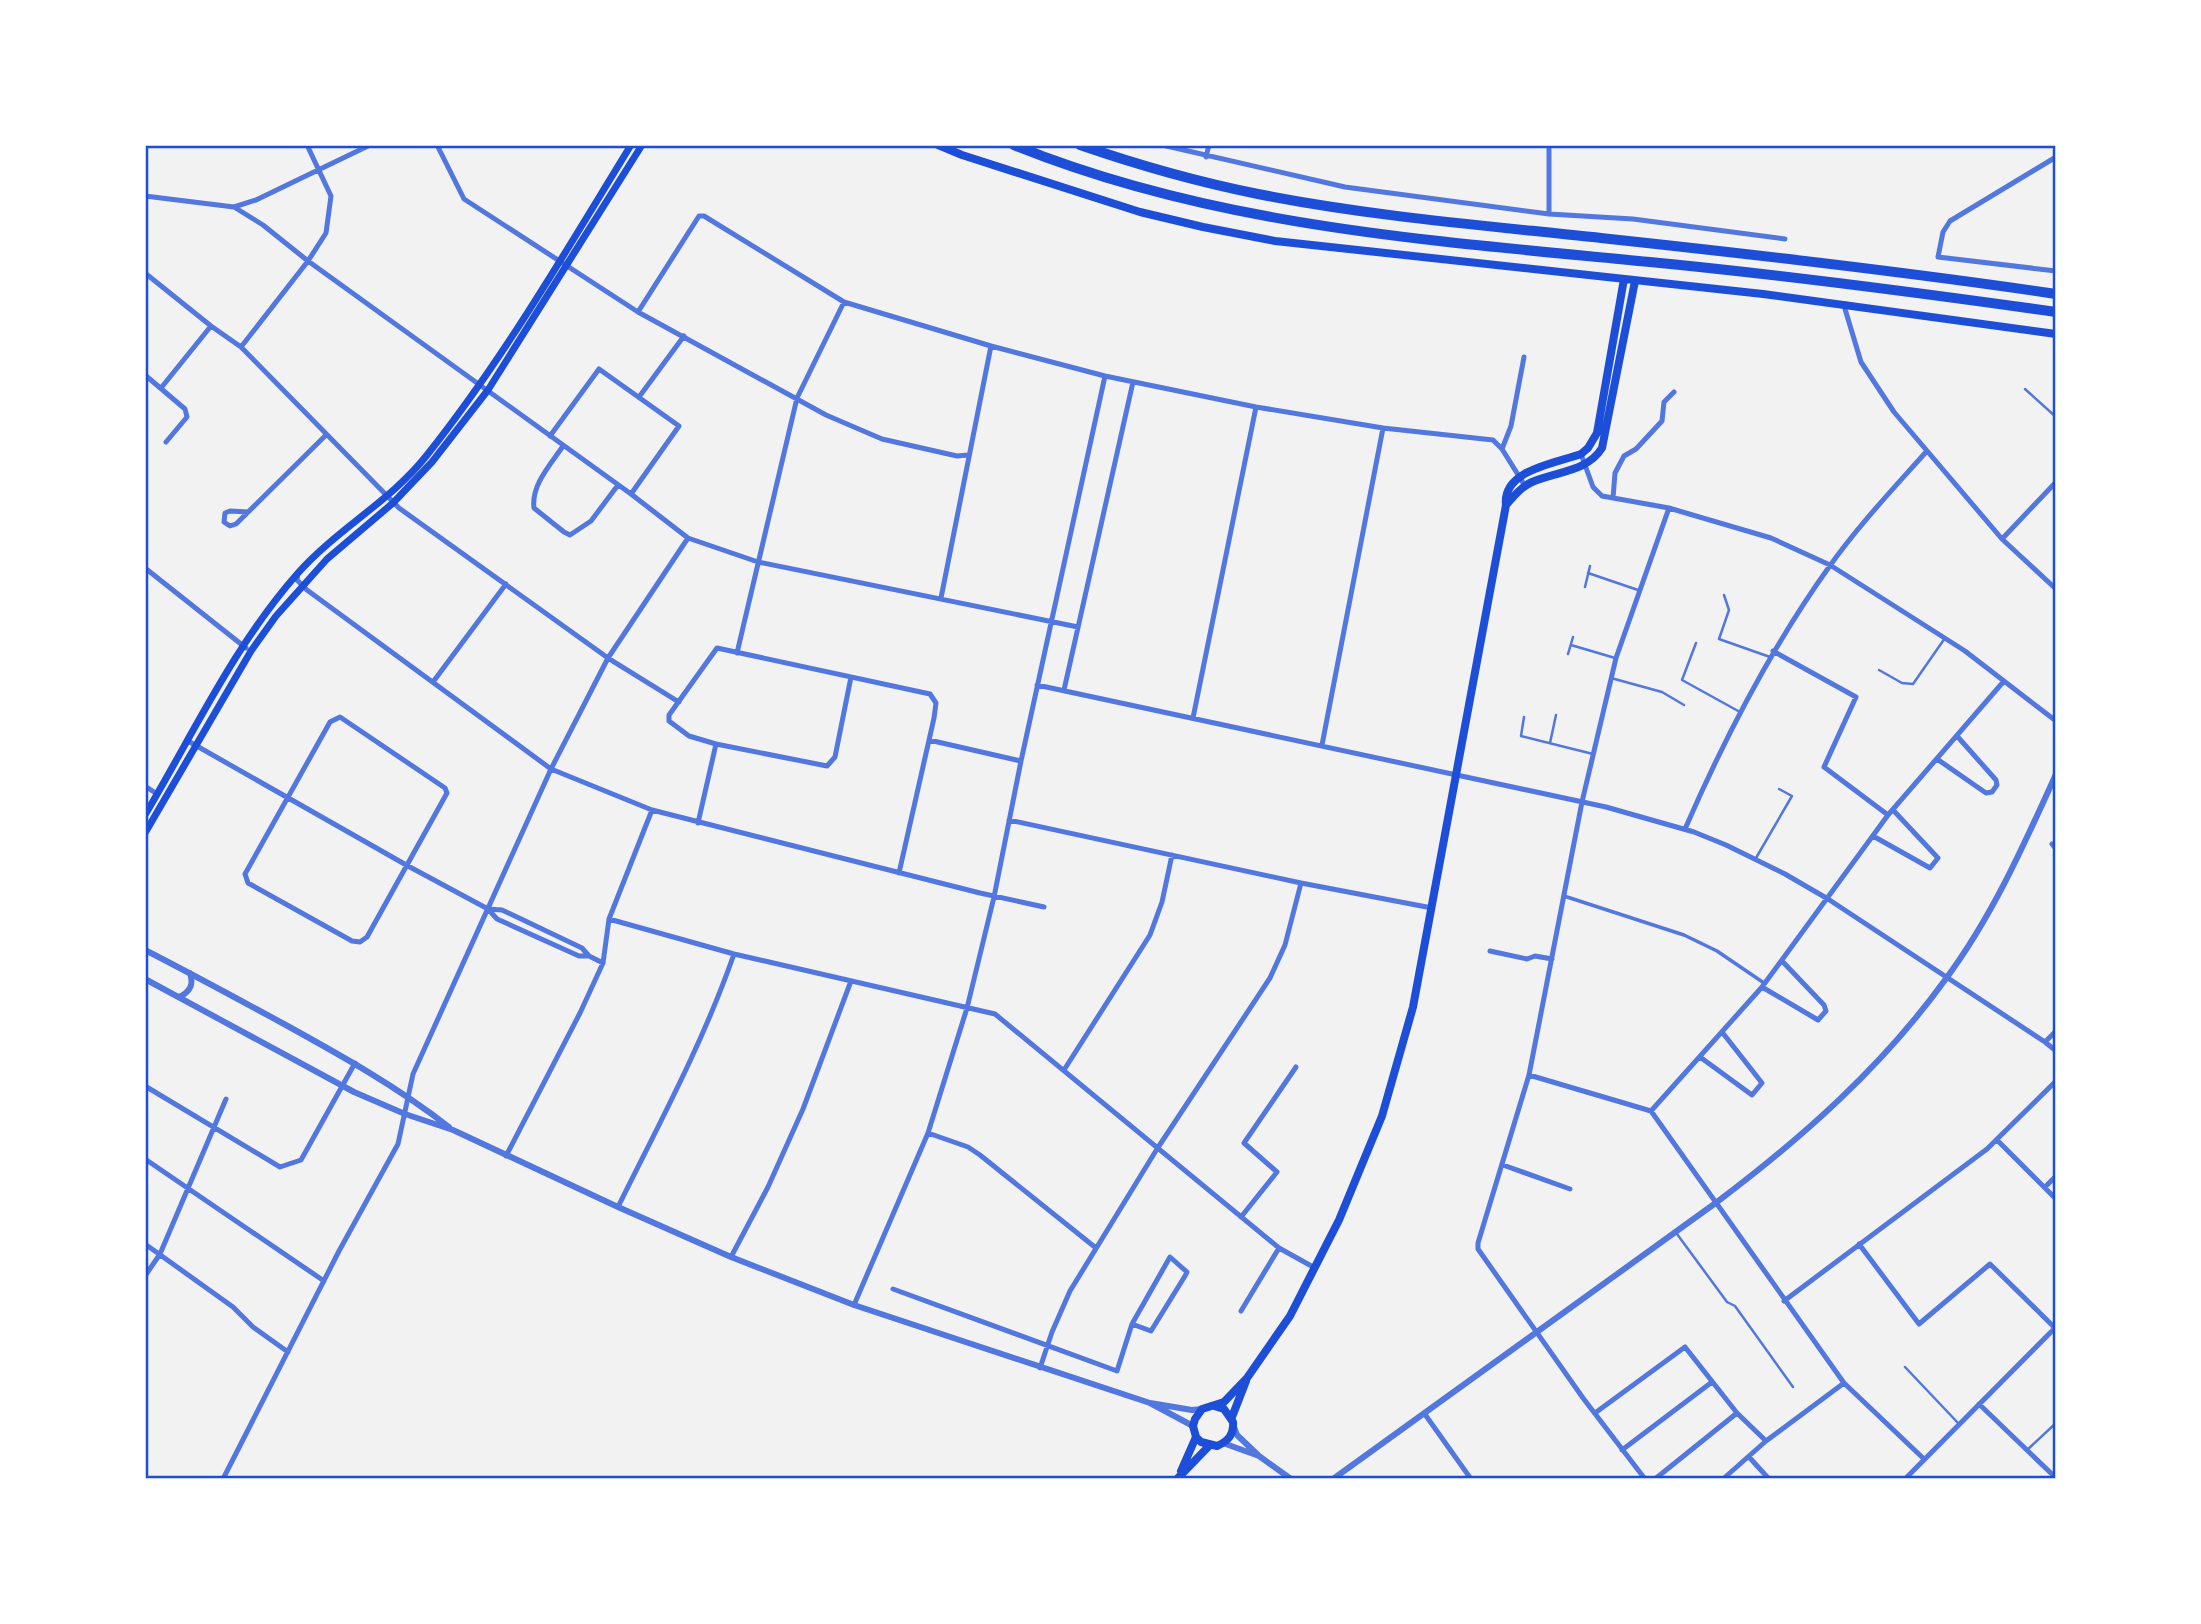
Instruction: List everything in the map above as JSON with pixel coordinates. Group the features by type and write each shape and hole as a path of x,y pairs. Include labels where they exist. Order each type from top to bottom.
{"highway":[{"path":"1014,145 1185,200 1313,224 1896,290 2056,312"},
{"path":"1080,145 1192,178 1258,194 1321,204 1419,218 1883,269 2056,294"}],"main road":[{"path":"563,264 631,145"},
{"path":"145,815 251,652 302,585 327,559 393,503 432,463 642,145"},
{"path":"938,145 1089,197 1203,228 1275,241 1846,304 2056,334"},
{"path":"1209,1446 1196,1437 1193,1426 1198,1414 1202,1409 1224,1402 1247,1378 1290,1316 1339,1220 1382,1116 1413,1007 1508,489 1519,477 1581,454 1591,443 1599,425 1624,279"},
{"path":"1506,505 1525,486 1585,465 1594,459 1602,448 1635,281"},
{"path":"145,833 244,647 280,595 326,545 405,480 484,388"},
{"path":"1231,1417 1247,1378"},
{"path":"1178,1478 1209,1446 1228,1439 1234,1427 1231,1417 1224,1409 1214,1406"},
{"path":"1178,1478 1196,1437"}],"street":[{"path":"241,346 308,261 326,233 331,196 307,145"},
{"path":"145,196 234,207 256,200 370,145"},
{"path":"437,145 464,199 638,312 826,415 882,439 957,456 968,455"},
{"path":"1162,145 1345,187 1549,214 1633,219 1785,239"},
{"path":"1206,157 1209,145"},
{"path":"1549,145 1549,214"},
{"path":"2056,157 1950,221 1943,232 1938,257 2056,271"},
{"path":"234,207 263,225 308,261 688,538 758,562 1078,627"},
{"path":"638,312 699,216 704,216 844,302 991,346 1133,382 1256,407 1383,428 1493,440 1502,449 1525,486"},
{"path":"145,273 211,326 241,346 393,503 608,658 679,702"},
{"path":"737,653 797,398 844,302"},
{"path":"1846,304 1845,309 1861,362 1894,412 2002,539 2056,589"},
{"path":"161,388 211,326"},
{"path":"639,397 684,336"},
{"path":"941,598 991,346"},
{"path":"1502,449 1511,426 1524,357"},
{"path":"550,436 599,369 639,397 679,426 631,494"},
{"path":"145,375 185,409 187,417 166,442"},
{"path":"853,1305 928,1133 967,1008 994,897 1037,685 1105,376"},
{"path":"1065,690 1133,382"},
{"path":"1613,498 1615,473 1624,456 1636,449 1662,421 1664,402 1674,392"},
{"path":"1193,718 1256,407"},
{"path":"1322,746 1383,428"},
{"path":"247,512 326,435"},
{"path":"563,446 543,475 533,498 534,508 564,532 570,535 590,521 618,485"},
{"path":"1685,829 1714,764 1772,654 1830,565 1926,452"},
{"path":"1581,454 1596,492 1613,498 1669,508 1771,538 1830,565 1945,638 2056,721"},
{"path":"2002,539 2056,482"},
{"path":"1645,1479 1478,1249 1529,1075 1581,802 1616,658 1669,508"},
{"path":"223,1479 324,1281 398,1144 413,1073 551,769 608,658 688,538"},
{"path":"145,568 251,652"},
{"path":"298,573 297,580 302,585 551,769 652,810 994,897 1044,907"},
{"path":"433,682 506,584"},
{"path":"851,677 835,757 827,766 716,744 689,736 669,720 669,715 713,650 720,648 930,694 936,703 899,873"},
{"path":"1772,654 1856,697 1824,767 1891,812 1938,858 1930,868 1873,836"},
{"path":"1651,1111 1763,985 1891,812 2004,681"},
{"path":"1037,685 1606,807 1685,829 1756,858 1828,899 2056,1051"},
{"path":"341,717 445,788 447,793 408,866 367,937 360,942 352,941 248,883 245,874 287,799 330,722 341,717"},
{"path":"1937,760 1986,793 1993,792 1997,785 1996,780 1957,736"},
{"path":"929,740 1021,761"},
{"path":"192,744 488,909 502,910 583,948 589,956 603,963"},
{"path":"698,822 716,744"},
{"path":"1333,1479 1676,1233 1769,1163 1821,1118 1874,1065 1947,978 1990,910 2056,774"},
{"path":"145,786 157,794"},
{"path":"506,1156 603,963 609,919 652,810"},
{"path":"1009,820 1301,883 1432,908"},
{"path":"1064,1070 1150,935 1162,902 1172,855"},
{"path":"1040,1368 1070,1291 1157,1149 1270,978 1285,945 1301,883"},
{"path":"1564,896 1684,935 1717,951 1763,985 1818,1020 1826,1011 1824,1005 1782,961"},
{"path":"609,919 734,954 995,1014 1279,1248 1315,1268"},
{"path":"145,950 355,1063 408,1095 453,1130"},
{"path":"1490,951 1527,958 1535,956 1552,959"},
{"path":"618,1208 715,1007 734,954"},
{"path":"178,997 191,988 190,972"},
{"path":"145,979 342,1086 405,1114 453,1130 618,1208 731,1257 853,1305 1040,1368 1150,1403 1192,1410 1202,1409"},
{"path":"731,1257 768,1187 803,1109 851,981"},
{"path":"2045,1042 2056,1031"},
{"path":"1700,1057 1752,1095 1762,1083 1722,1032"},
{"path":"145,1086 280,1167 302,1160 355,1063"},
{"path":"1241,1217 1278,1172 1244,1143 1296,1068"},
{"path":"1529,1075 1651,1111 1844,1383 1924,1459"},
{"path":"1784,1301 1998,1141 2056,1081"},
{"path":"145,1276 160,1254 226,1099"},
{"path":"928,1133 968,1147 980,1155 1096,1248"},
{"path":"1998,1141 2056,1199"},
{"path":"145,1159 324,1281"},
{"path":"1503,1165 1570,1189"},
{"path":"2045,1187 2056,1176"},
{"path":"145,1244 233,1307 253,1327 288,1352"},
{"path":"1859,1244 1919,1324 1990,1264 2055,1328 1905,1479"},
{"path":"1241,1311 1279,1248"},
{"path":"893,1289 1117,1371 1132,1324 1170,1258 1187,1272 1185,1276 1152,1331 1132,1324"},
{"path":"1595,1413 1685,1347 1737,1413 1766,1441"},
{"path":"145,1364 145,1374"},
{"path":"1622,1450 1712,1382"},
{"path":"1723,1479 1766,1441 1844,1383"},
{"path":"1150,1403 1193,1426"},
{"path":"1979,1404 2053,1477"},
{"path":"1424,1413 1471,1479"},
{"path":"1655,1479 1737,1413"},
{"path":"1234,1427 1237,1435 1259,1456 1291,1479"},
{"path":"1223,1443 1259,1456"},
{"path":"1749,1457 1769,1479"}],"lane":[{"path":"2025,389 2056,417"},
{"path":"1585,587 1590,566"},
{"path":"1588,573 1640,590"},
{"path":"1724,594 1729,610 1719,639 1772,654"},
{"path":"1568,654 1573,637"},
{"path":"1879,670 1902,683 1913,684 1945,638"},
{"path":"1696,643 1682,680 1741,712"},
{"path":"1571,645 1616,658"},
{"path":"1611,678 1655,689 1684,705"},
{"path":"1550,743 1556,715"},
{"path":"1524,717 1521,736 1593,754"},
{"path":"1756,858 1791,796 1779,789"},
{"path":"1676,1233 1727,1302 1735,1306 1793,1387"},
{"path":"1905,1367 1958,1424"},
{"path":"2027,1450 2056,1423"}]}
